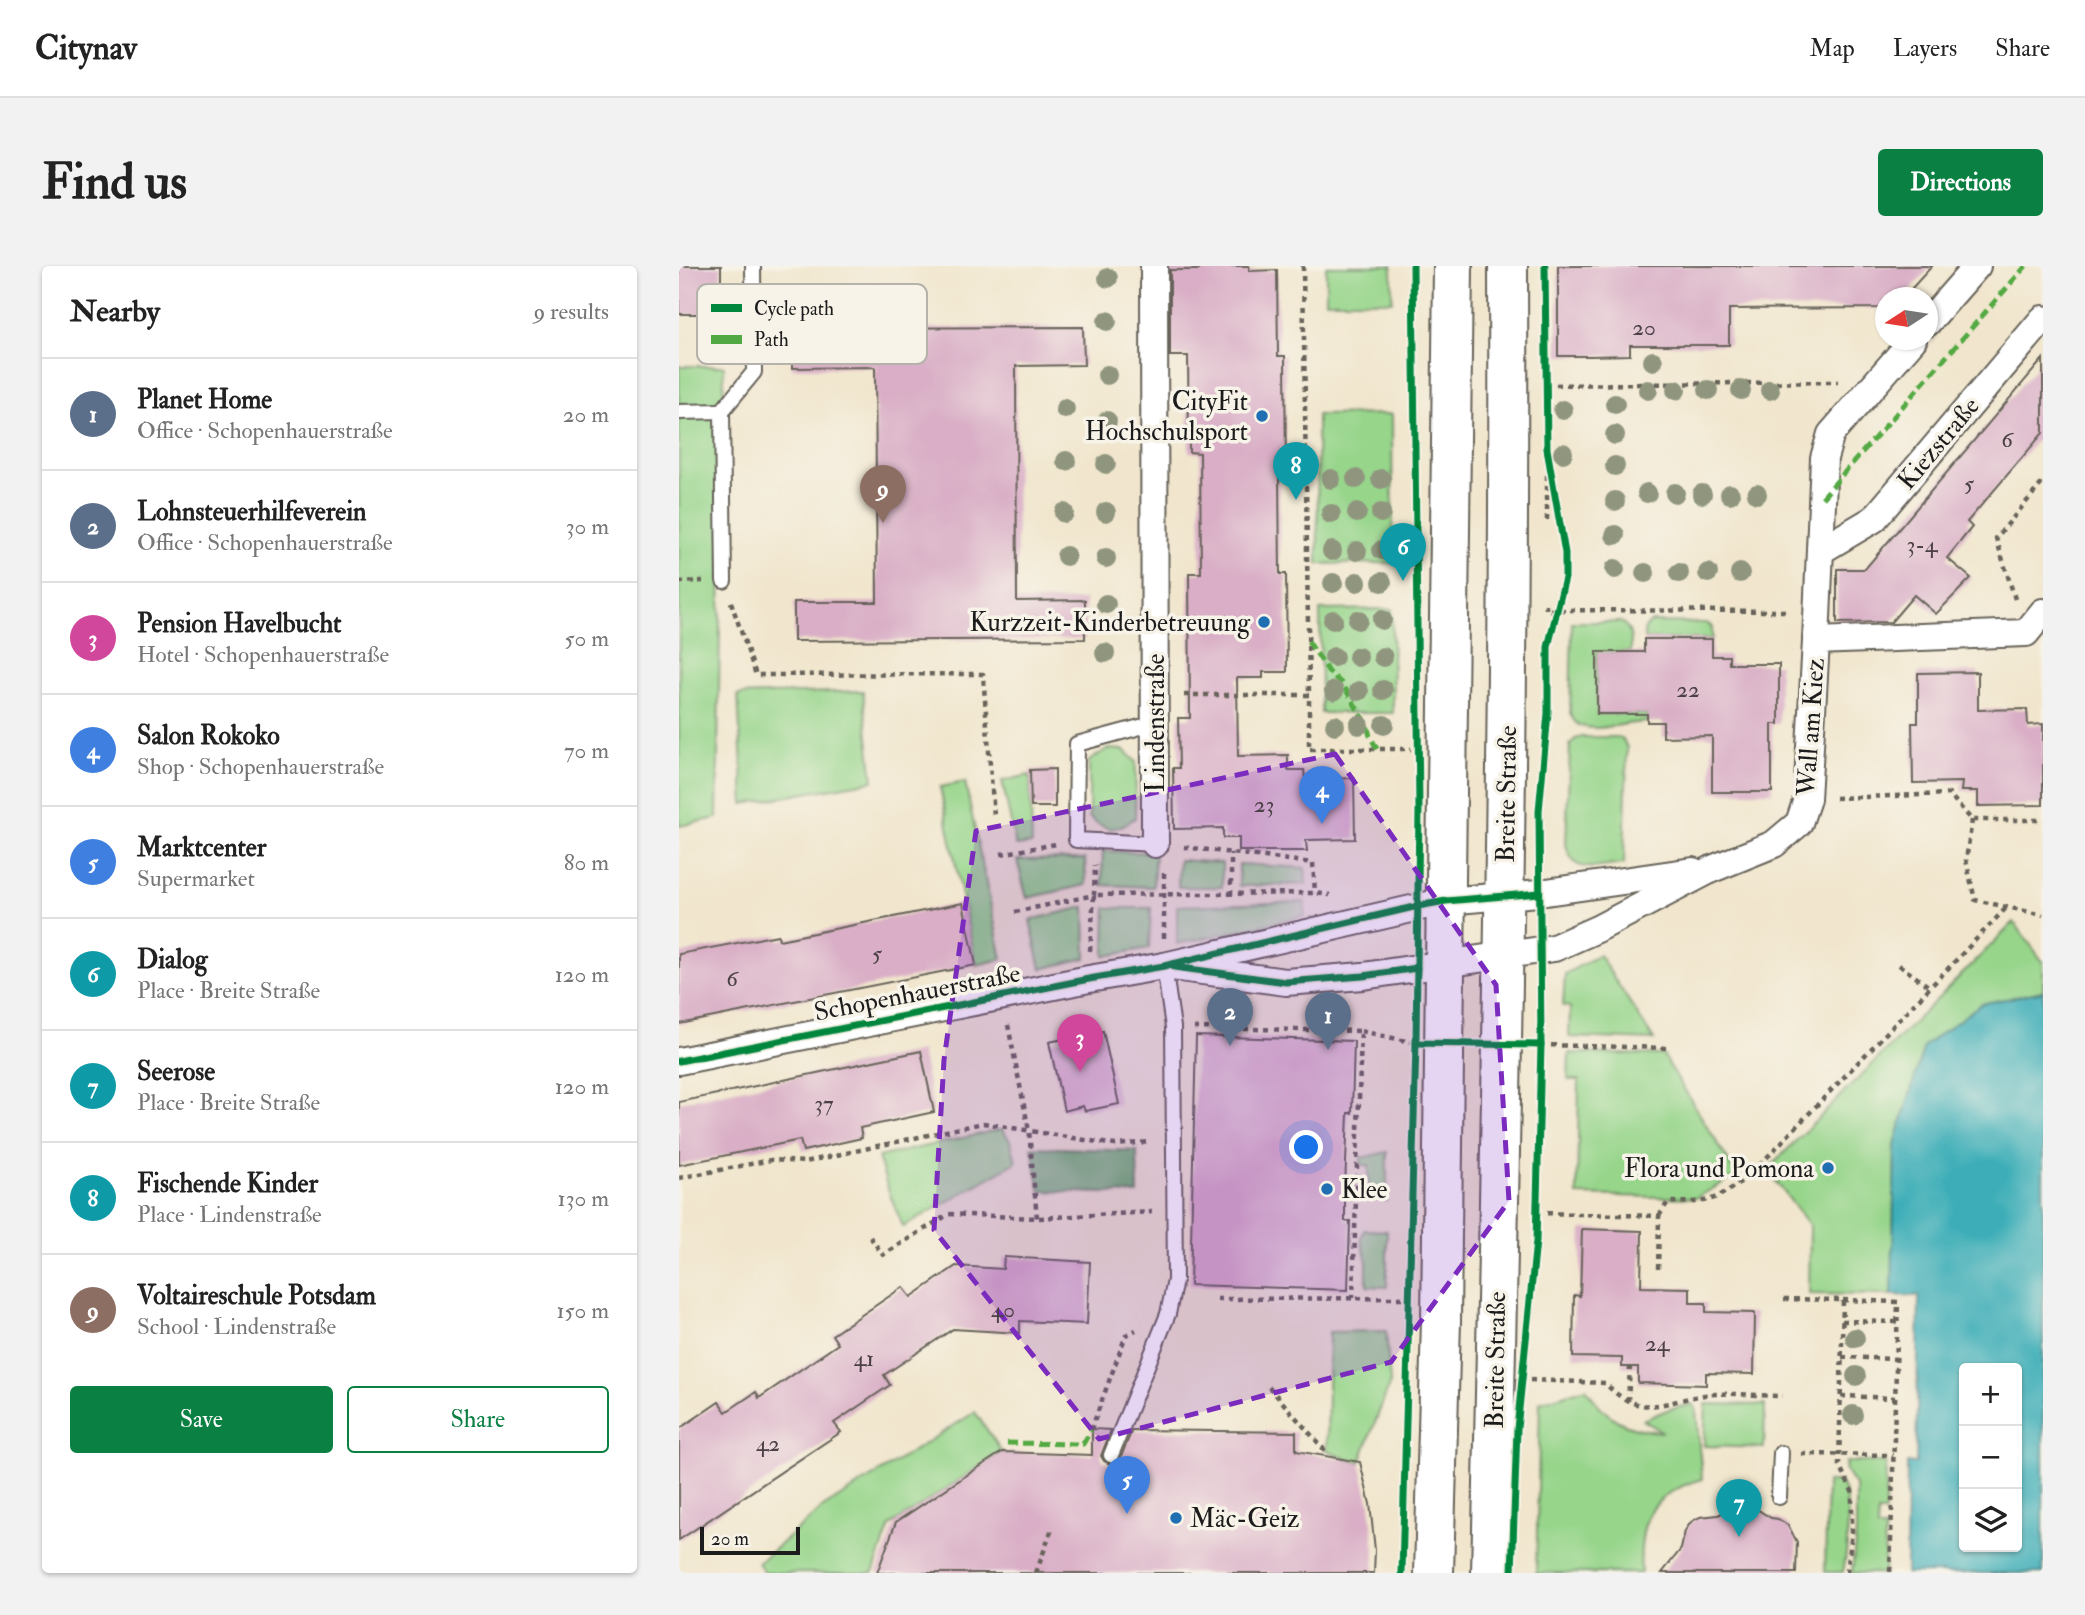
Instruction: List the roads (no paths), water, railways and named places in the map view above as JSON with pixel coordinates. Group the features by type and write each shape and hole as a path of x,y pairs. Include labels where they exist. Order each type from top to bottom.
{"main road":[{"name":"Breite Straße","path":"1433,1573 1441,1321 1453,266"},
{"name":"Breite Straße","path":"1490,1573 1505,896 1510,533 1509,266"}],"street":[{"name":"Lindenstraße","path":"1154,266 1156,844"},
{"path":"1938,310 1977,266"},
{"name":"Kiezstraße","path":"1819,551 1874,519 2043,319"},
{"path":"1816,641 1824,458 1831,434 1904,350"},
{"name":"Wall am Kiez","path":"1503,956 1555,948 1597,929 1712,869 1775,844 1799,822 1807,799 1816,641 2026,633 2043,612"},
{"name":"Wall am Kiez","path":"1447,901 1712,869"},
{"name":"Schopenhauerstraße","path":"679,1061 1164,966 1447,901"},
{"name":"Schopenhauerstraße","path":"1164,966 1286,982 1363,976 1503,956"}],"lane":[{"path":"753,266 753,284"},
{"path":"724,581 722,411 754,372 754,364"},
{"path":"679,412 722,411"},
{"path":"1155,723 1077,744 1076,840 1156,844"},
{"path":"1111,1455 1168,1314 1175,1280 1173,1027 1164,966"},
{"path":"1779,1497 1781,1453"}],"water":[{"path":"2043,991 2043,1573 1906,1573 1907,1463 1916,1463 1919,1296 1892,1295 1895,1144 1924,1046 1981,1004"}],"place":[{"name":"CityFit Hochschulsport","path":"1262,416"},
{"name":"Fischende Kinder","path":"1296,500"},
{"name":"Voltaireschule Potsdam","path":"883,523"},
{"name":"Dialog","path":"1403,581"},
{"name":"Kurzzeit-Kinderbetreuung","path":"1264,622"},
{"name":"Salon Rokoko","path":"1322,824"},
{"name":"Lohnsteuerhilfeverein","path":"1230,1046"},
{"name":"Planet Home","path":"1328,1050"},
{"name":"Pension Havelbucht","path":"1080,1072"},
{"name":"Flora und Pomona","path":"1828,1168"},
{"name":"Klee","path":"1327,1189"},
{"name":"Marktcenter","path":"1127,1514"},
{"name":"Mäc-Geiz","path":"1176,1518"},
{"name":"Seerose","path":"1739,1537"}]}
